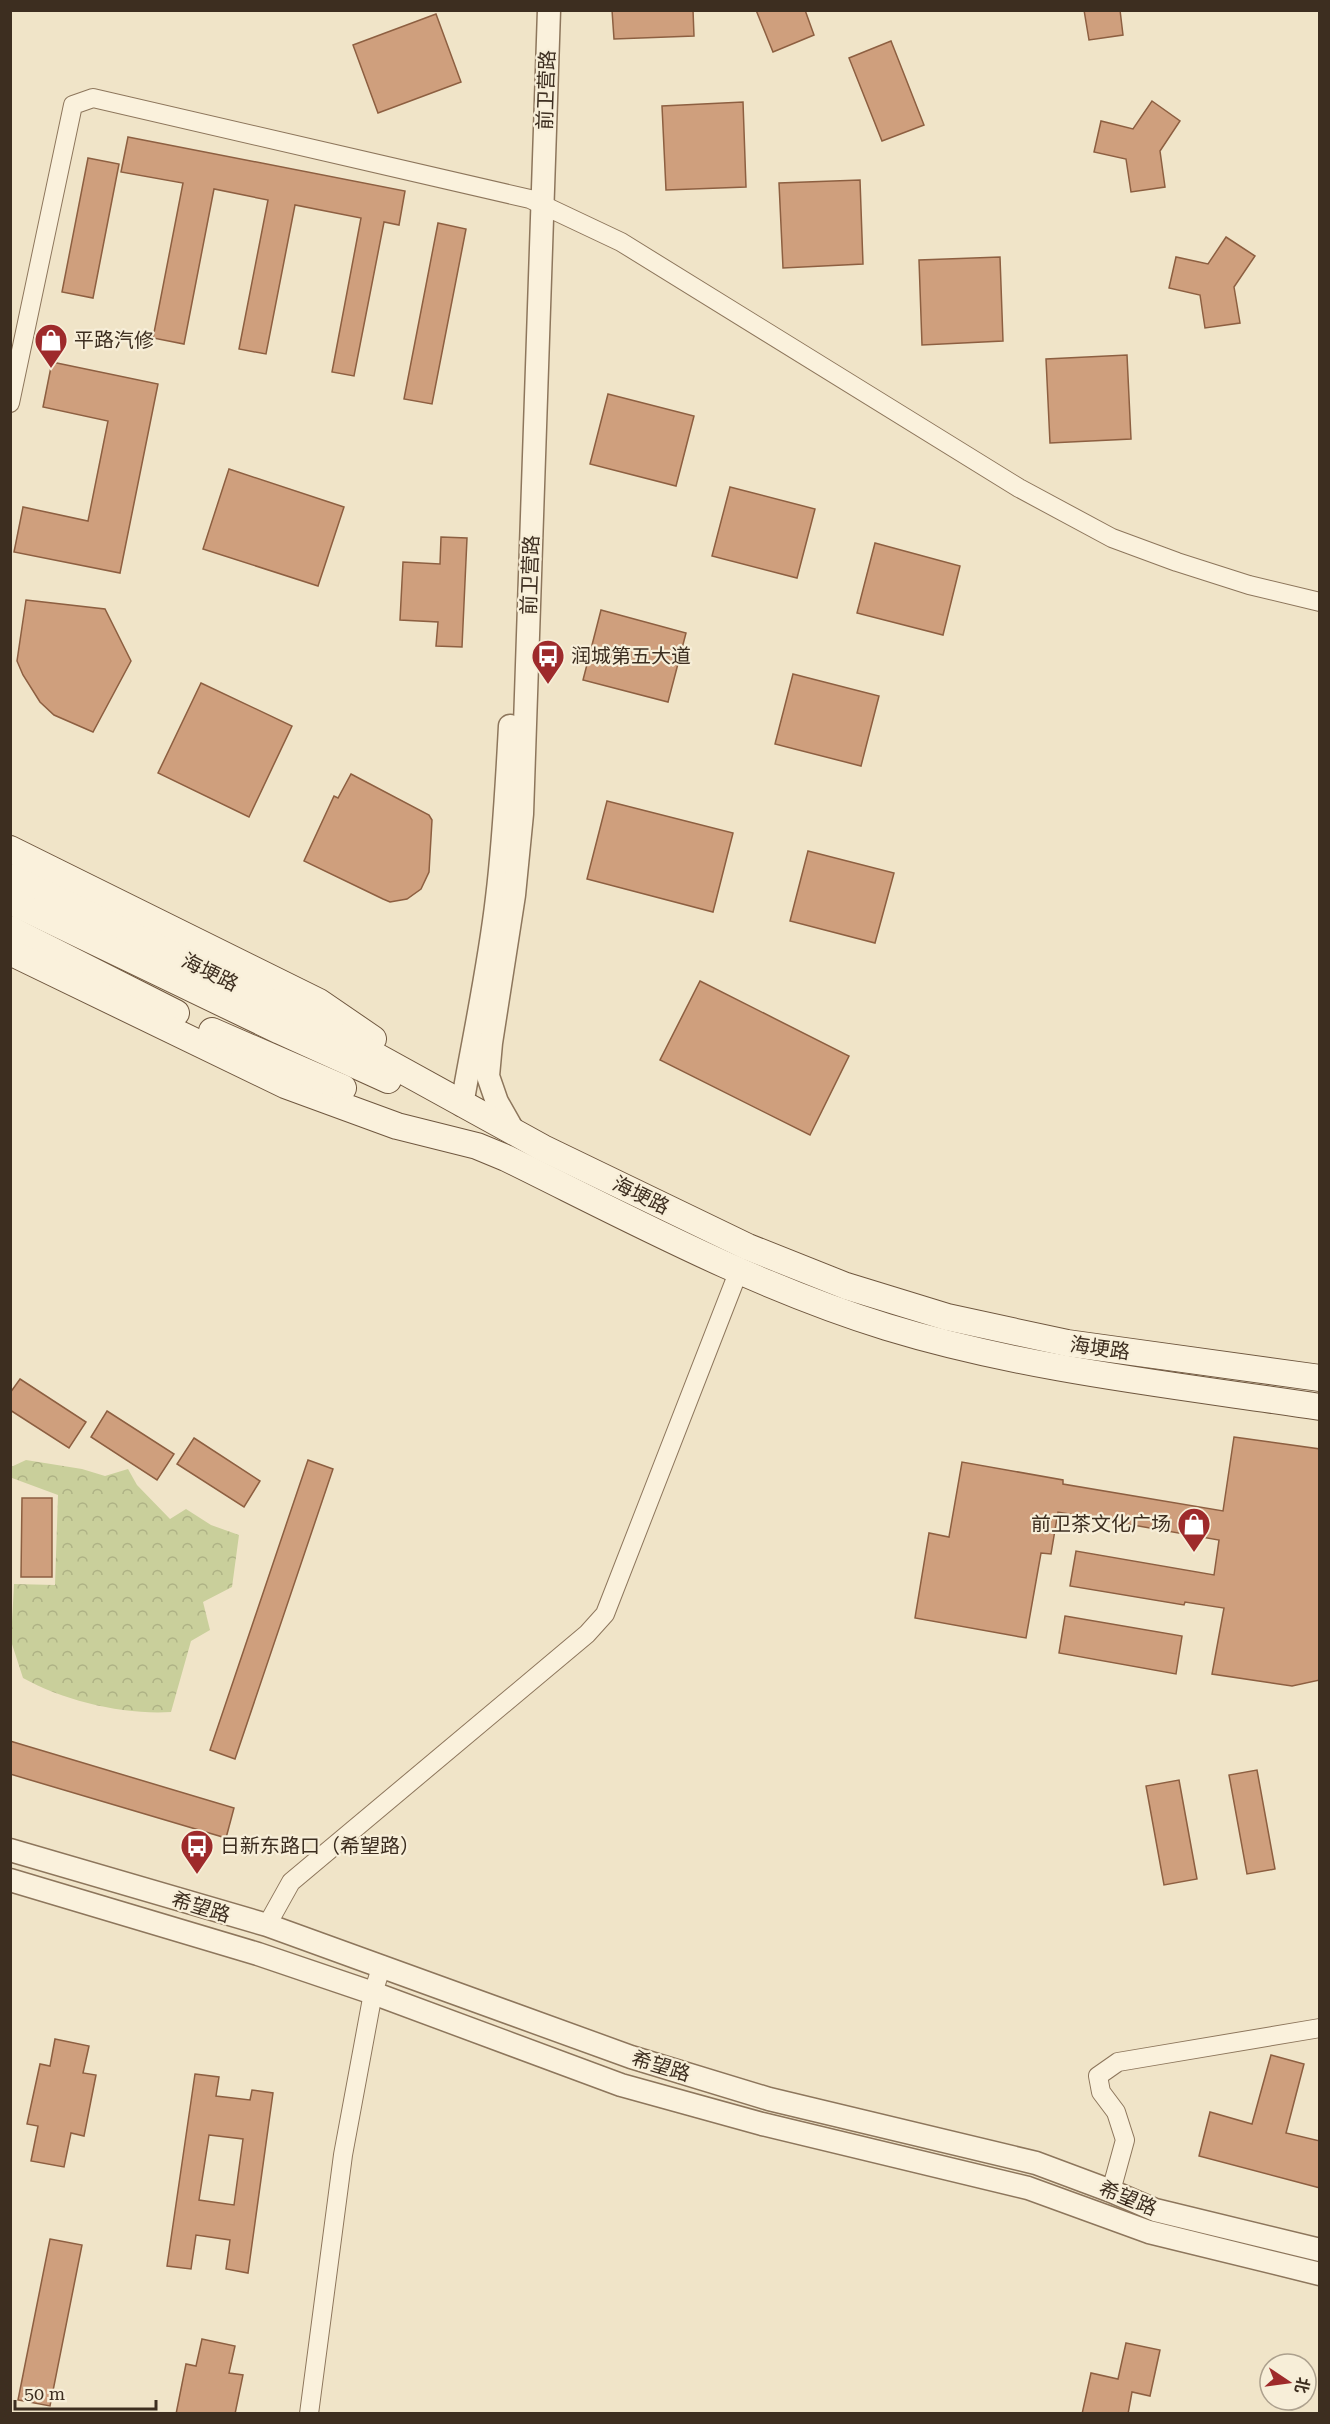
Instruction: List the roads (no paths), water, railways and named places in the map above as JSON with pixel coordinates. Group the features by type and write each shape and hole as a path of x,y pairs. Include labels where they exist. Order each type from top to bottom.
{"main road":[{"path":"10,849 319,1002 424,1075 462,1105"},
{"name":"海埂路","path":"10,877 220,977 367,1051 543,1148 748,1247 846,1286 946,1317 1067,1344 1320,1378"},
{"path":"10,901 269,1026 415,1092 462,1105"},
{"path":"10,929 199,1025 324,1082 391,1105 477,1146"},
{"path":"10,952 285,1085 397,1126 477,1146"},
{"name":"海埂路","path":"477,1146 739,1270 820,1304 886,1327 970,1351 1098,1376 1320,1407"}],"street":[{"name":"前卫营路","path":"514,1132 497,1102 488,1076 514,895 522,814 536,202 534,10"},
{"name":"前卫营路","path":"462,1105 486,976 506,815 536,202 549,10"},
{"path":"10,403 73,105 93,98 536,202 621,242 1019,488 1112,538 1249,585 1320,602"},
{"path":"267,1925 291,1882 587,1634 605,1614 739,1270"},
{"name":"希望路","path":"10,1850 267,1925 641,2060 769,2099 1036,2163 1155,2210 1320,2250"},
{"name":"希望路","path":"10,1880 258,1954 373,1993 621,2085 762,2124 1028,2188 1149,2232 1320,2274"},
{"path":"309,2414 343,2155 373,1993 382,1965"},
{"path":"1104,2216 1125,2140 1116,2112 1101,2092 1098,2076 1118,2062 1320,2028"}],"place":[{"name":"平路汽修","path":"51,369"},
{"name":"润城第五大道","path":"548,685"},
{"name":"前卫茶文化广场","path":"1194,1553"},
{"name":"日新东路口（希望路）","path":"197,1875"}]}
